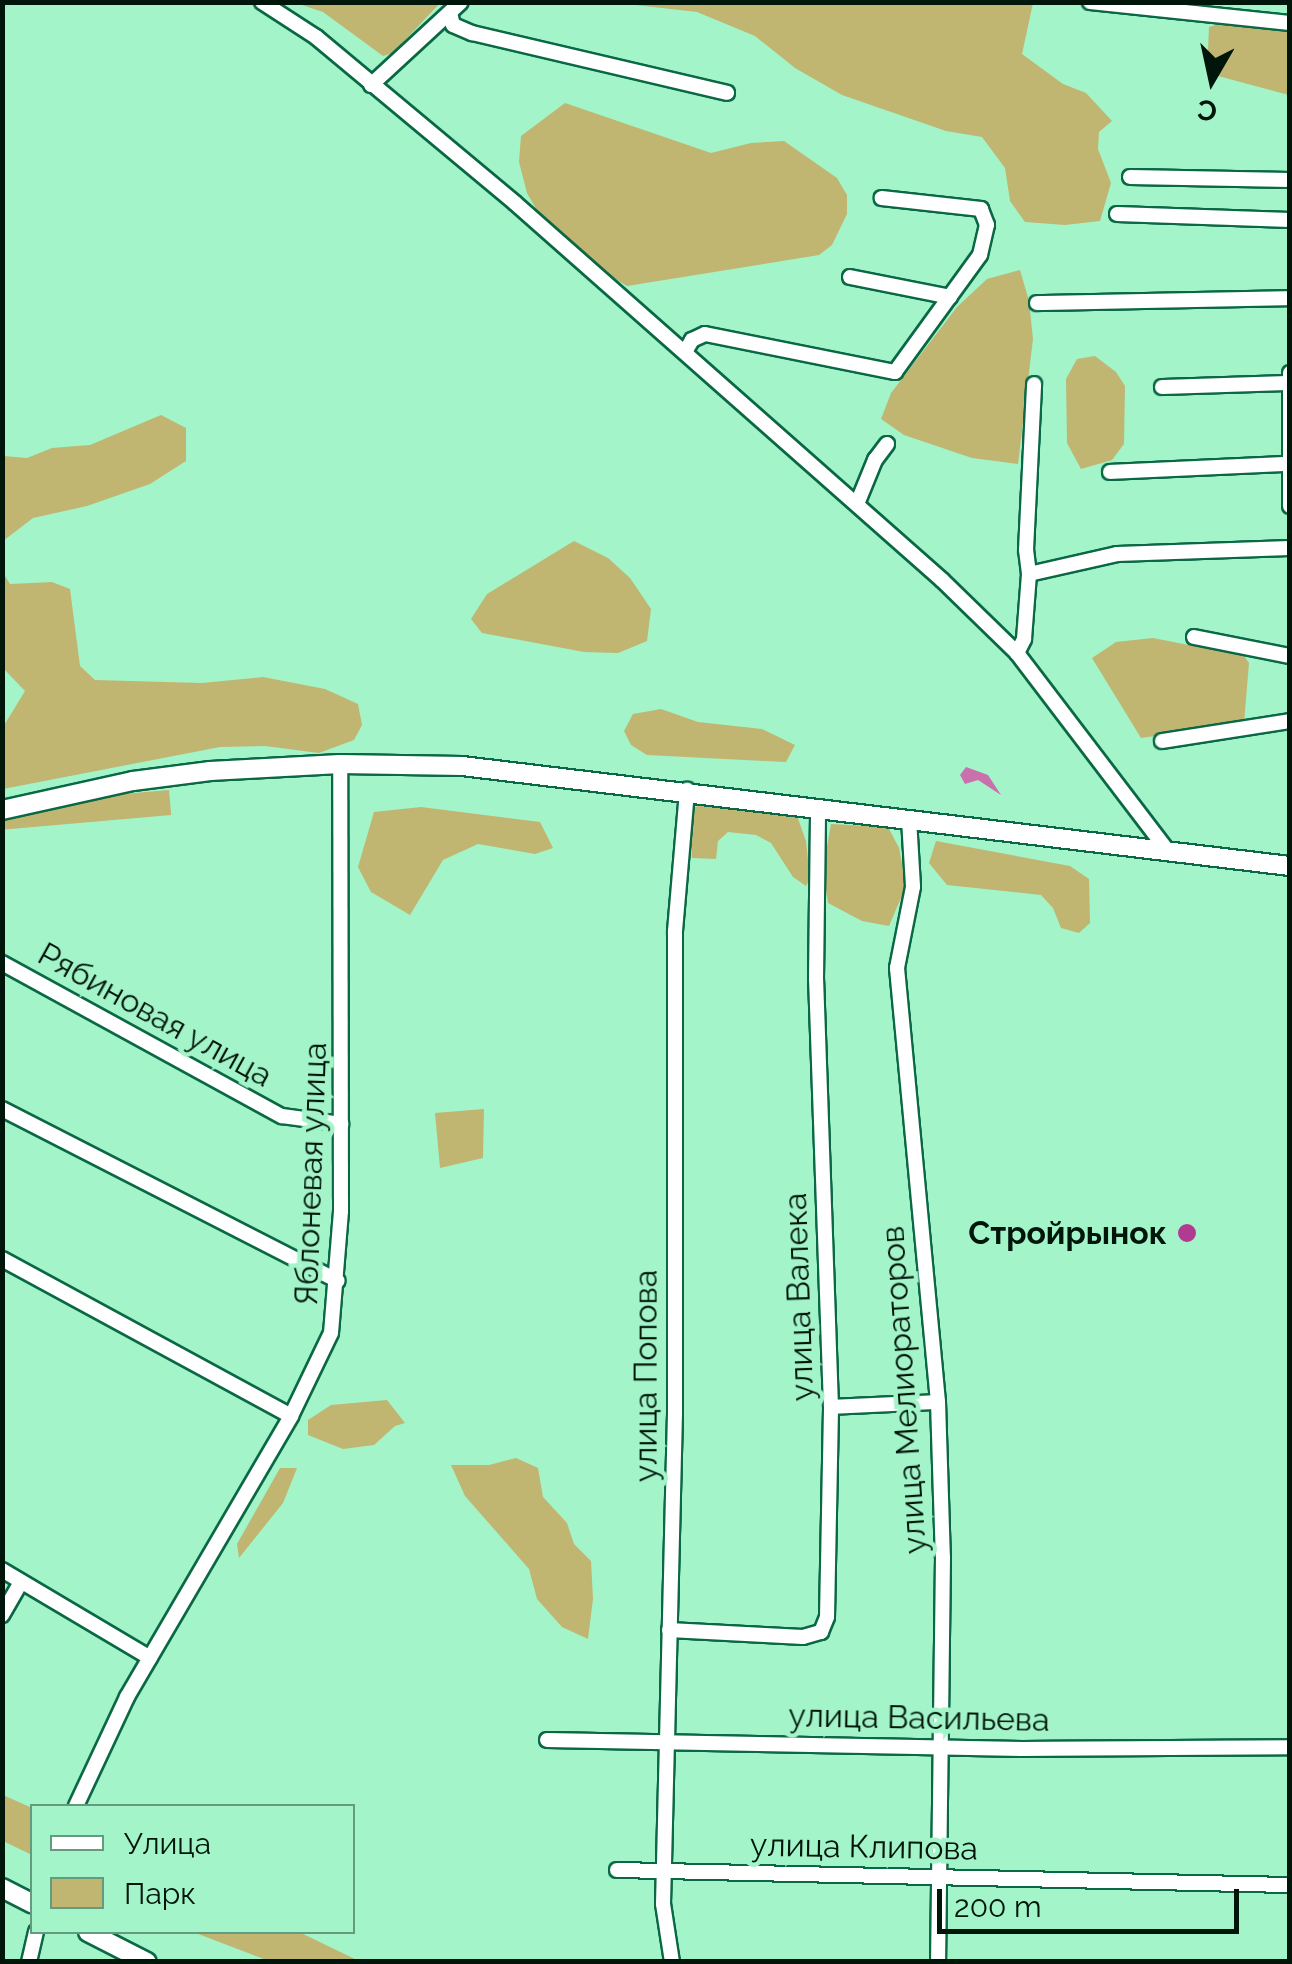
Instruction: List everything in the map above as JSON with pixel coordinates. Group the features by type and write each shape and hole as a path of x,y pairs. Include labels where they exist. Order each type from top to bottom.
{"main road":[{"path":"2,810 174,775 340,764 518,770 1290,866"},
{"path":"2,1888 30,1902"},
{"path":"92,1934 147,1962"}],"street":[{"path":"262,2 316,38 857,504 1016,653 1168,851"},
{"path":"1090,2 1290,23"},
{"path":"371,86 455,8"},
{"path":"455,8 453,25 472,34 727,93"},
{"path":"1130,178 1290,180"},
{"path":"685,352 692,340 705,334 895,372 980,255 987,225 982,209 882,198"},
{"path":"1117,214 1290,220"},
{"path":"850,278 950,298"},
{"path":"1038,303 1290,298"},
{"path":"1290,372 1290,506"},
{"path":"1162,387 1288,383"},
{"path":"1016,653 1024,639 1029,574 1026,550 1034,384"},
{"path":"857,504 874,460 887,444"},
{"path":"1110,472 1288,464"},
{"path":"1029,574 1117,554 1290,548"},
{"path":"1194,637 1290,656"},
{"path":"1162,741 1290,721"},
{"name":"Яблоневая улица","path":"77,1804 108,1734 325,1352 338,1282 342,1124 340,764"},
{"name":"улица Попова","path":"672,1962 664,1929 675,1412 676,931 687,790"},
{"name":"улица Валека","path":"669,1630 803,1636 821,1632 827,1617 831,1407 816,980 818,807"},
{"name":"улица Мелиораторов","path":"909,818 914,887 896,968 938,1402 943,1557 938,1962"},
{"name":"Рябиновая улица","path":"2,964 282,1116 342,1124"},
{"path":"2,1110 338,1282"},
{"path":"2,1259 291,1416"},
{"path":"831,1407 938,1402"},
{"path":"2,1570 150,1658"},
{"path":"2,1615 21,1582"},
{"name":"улица Васильева","path":"547,1740 940,1744 1022,1749 1290,1747"},
{"name":"улица Клипова","path":"616,1870 940,1874 1290,1885"},
{"path":"29,1962 36,1934"}],"green space":[{"path":"440,2 393,53 383,56 323,12 296,3"},
{"path":"618,3 1033,3 1022,54 1063,84 1086,93 1112,121 1099,132 1098,149 1111,183 1100,221 1065,225 1025,222 1010,201 1005,168 982,137 946,131 842,95 795,68 755,36 697,12"},
{"path":"1225,22 1289,28 1289,95 1207,73 1209,27"},
{"path":"565,103 711,153 751,143 784,141 837,178 847,195 847,214 832,245 819,255 627,286 596,267 542,219 527,193 519,162 521,136"},
{"path":"1020,270 1029,301 1033,339 1018,464 972,458 904,435 881,419 891,393 957,307 987,279"},
{"path":"1095,356 1116,372 1125,386 1124,444 1112,460 1081,469 1067,443 1066,379 1077,359"},
{"path":"161,415 186,428 186,461 150,484 87,506 33,518 3,541 3,456 27,458 52,448 90,445"},
{"path":"574,541 608,558 630,578 651,609 647,641 618,653 584,652 482,633 471,619 487,594"},
{"path":"2,571 10,584 52,582 70,589 80,666 95,680 202,683 263,677 325,689 358,704 362,725 354,740 319,753 265,746 220,747 3,789 3,727 25,691 3,668"},
{"path":"1153,638 1244,656 1249,663 1244,723 1141,738 1092,658 1116,642"},
{"path":"661,709 698,722 762,729 795,745 786,762 647,755 631,745 624,731 633,714"},
{"path":"169,790 171,815 2,830 2,805"},
{"path":"711,804 797,816 806,841 810,879 806,886 793,877 771,843 756,835 728,832 718,841 716,859 692,858 690,833 695,807"},
{"path":"421,807 540,822 553,848 535,854 478,844 443,860 410,915 371,892 358,867 374,812"},
{"path":"831,824 888,827 899,848 906,886 889,926 862,921 828,903 823,869"},
{"path":"936,841 1070,866 1089,879 1090,923 1079,933 1061,928 1053,908 1041,895 947,885 929,863"},
{"path":"484,1109 483,1158 440,1168 435,1113"},
{"path":"387,1400 405,1423 395,1426 374,1445 343,1449 308,1435 308,1420 331,1405"},
{"path":"516,1458 538,1468 543,1497 567,1523 574,1544 591,1561 593,1599 588,1639 562,1627 537,1599 529,1569 465,1496 451,1465 489,1465"},
{"path":"280,1468 297,1468 283,1503 239,1558 237,1544"},
{"path":"3,1795 30,1807 30,1854 3,1841"},
{"path":"198,1934 303,1934 359,1961 269,1961"}],"shaded area":[{"path":"966,767 988,775 1001,795 978,780 965,784 960,775"}],"place":[{"name":"Стройрынок","path":"1187,1233"}]}
